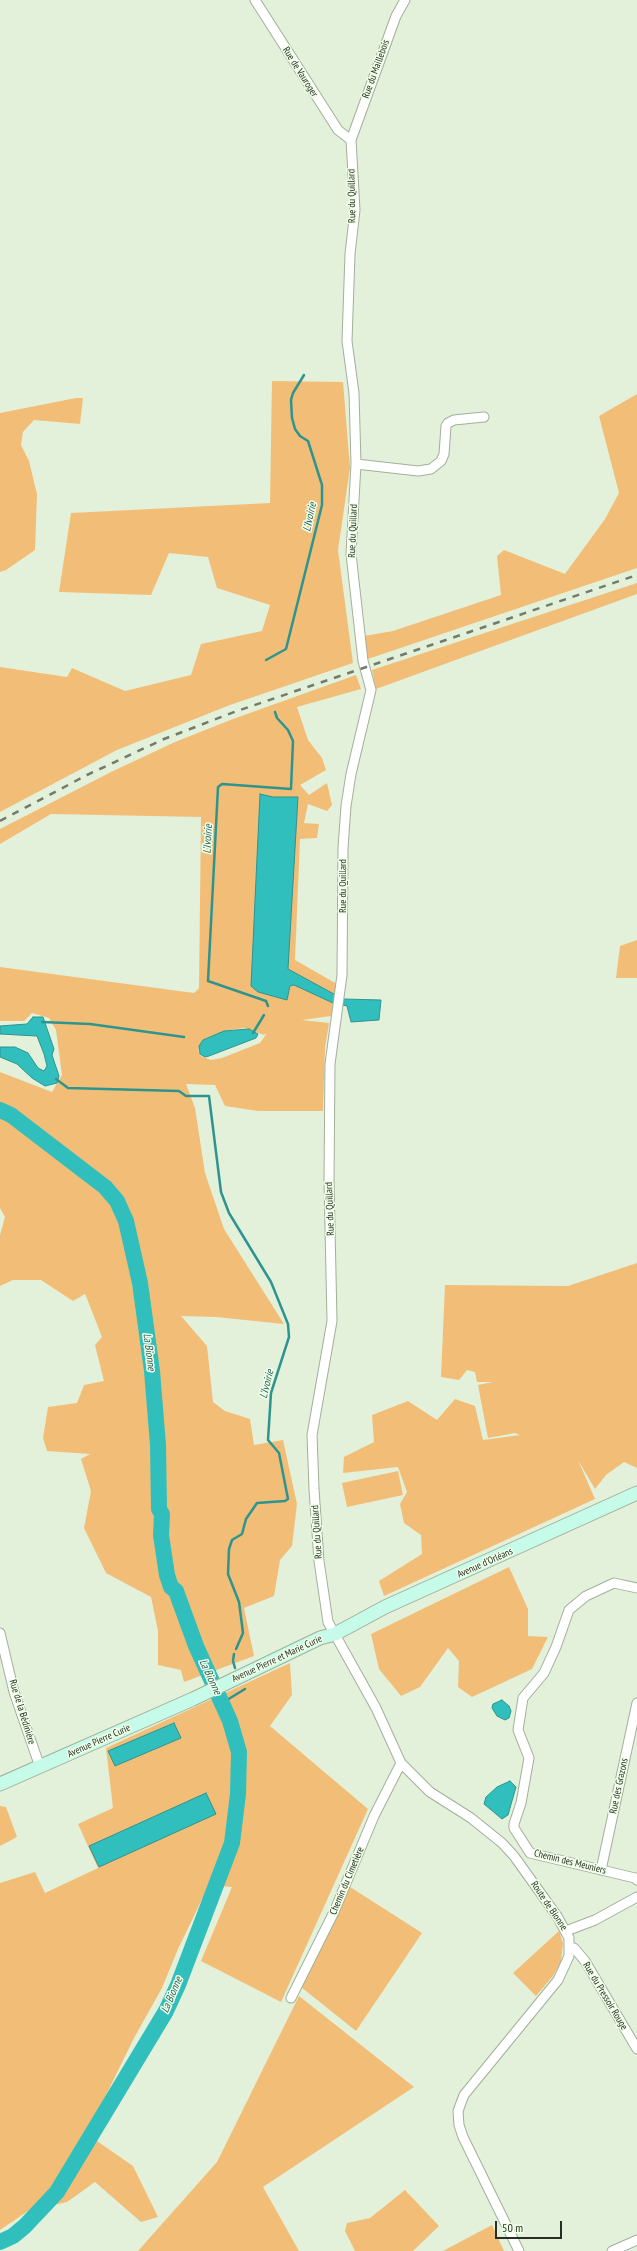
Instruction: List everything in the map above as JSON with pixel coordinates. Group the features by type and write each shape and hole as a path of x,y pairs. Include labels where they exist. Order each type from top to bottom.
{"main road":[{"name":"Avenue d'Orléans","path":"335,1634 385,1607 637,1493"},
{"name":"Avenue Pierre et Marie Curie","path":"198,1697 320,1638 335,1634"},
{"name":"Avenue Pierre Curie","path":"0,1784 198,1697"}],"street":[{"name":"Rue de Vauroger","path":"255,0 338,130 351,140"},
{"name":"Rue du Maillebois","path":"351,140 393,23 405,0"},
{"name":"Rue du Quillard","path":"335,1634 328,1622 319,1561 312,1435 332,1321 329,1180 330,1064 342,975 343,848 346,806 351,774 371,690 363,661 351,554 356,464 354,392 347,341 350,254 355,210 351,140"},
{"path":"356,464 418,471 431,469 441,461 444,454 446,426 448,423 454,420 484,418"},
{"name":"Chemin des Meuniers","path":"637,1588 614,1583 586,1596 571,1607 556,1647 544,1673 523,1698 518,1730 529,1758 514,1828 530,1853 566,1860 635,1878 637,1880"},
{"name":"Rue de la Bédinière","path":"0,1633 14,1692 40,1767"},
{"name":"Route de Bionne","path":"335,1634 376,1708 401,1763 430,1792 471,1818 502,1843 514,1856 566,1931 570,1948 565,1970 464,2095 458,2111 459,2125 463,2137 519,2251"},
{"name":"Rue des Grazons","path":"601,1870 637,1703"},
{"name":"Chemin du Cimetière","path":"291,1998 334,1912 374,1816 401,1763"},
{"path":"566,1931 595,1920 637,1897"},
{"name":"Rue du Pressoir Rouge","path":"570,1948 574,1948 585,1961 637,2050"},
{"path":"612,2251 637,2240"}],"shaded area":[{"path":"272,381 343,382 350,468 338,550 353,663 230,705 117,750 0,812 0,667 67,677 72,668 125,691 191,675 201,644 262,631 270,605 217,588 208,557 169,553 151,595 59,592 71,513 270,503"},
{"path":"637,394 637,568 368,659 364,636 393,631 501,595 497,556 504,550 565,574 605,519 619,493 599,416"},
{"path":"76,398 83,398 80,424 34,420 23,432 21,445 29,461 37,494 35,550 6,570 0,572 0,413"},
{"path":"637,583 637,594 376,689 372,670"},
{"path":"356,675 361,689 297,707 308,740 322,758 326,770 300,785 309,795 327,783 332,805 327,811 308,804 304,823 319,824 317,838 300,839 295,960 337,984 331,1016 302,1020 329,1023 325,1048 323,1111 258,1111 225,1106 215,1085 186,1084 195,1108 205,1173 224,1229 284,1324 216,1317 181,1316 207,1346 213,1402 225,1411 250,1419 254,1445 283,1440 297,1504 292,1546 280,1560 274,1596 244,1608 254,1656 184,1682 181,1670 158,1665 158,1631 151,1597 106,1573 84,1528 91,1491 81,1459 90,1454 47,1451 43,1438 48,1407 77,1403 84,1385 104,1381 95,1345 102,1337 86,1296 85,1294 73,1301 41,1280 13,1280 0,1286 0,1235 5,1217 0,1208 0,1072 52,1092 62,1075 56,1030 49,1018 32,1013 24,1021 0,1021 0,967 194,993 199,988 201,817 51,814 0,844 0,829 111,772 175,742 233,719","holes":["244,1028 264,1035 267,1033 260,1043 222,1058 211,1060 201,1056 198,1050 224,1031"]},
{"path":"637,940 637,978 616,978 620,946"},
{"path":"637,1263 637,1468 624,1462 606,1475 595,1489 578,1460 595,1499 384,1596 379,1581 422,1554 421,1535 404,1523 400,1504 407,1492 398,1467 343,1473 344,1457 374,1442 372,1415 408,1401 437,1420 455,1399 475,1406 483,1440 520,1435 515,1433 488,1438 478,1385 493,1382 477,1382 475,1372 467,1370 459,1380 441,1377 445,1285 568,1286"},
{"path":"398,1471 403,1495 347,1507 342,1483"},
{"path":"509,1567 528,1609 528,1636 548,1637 532,1669 472,1697 458,1687 459,1661 448,1648 420,1687 401,1696 379,1669 371,1634"},
{"path":"290,1663 292,1695 270,1726 368,1809 281,2002 201,1961 232,1887 209,1885 178,1949 162,1988 134,2038 87,2134 133,2166 158,2217 141,2222 95,2182 67,2202 28,2211 0,2230 0,1883 35,1872 45,1893 98,1868 78,1824 113,1808 106,1748"},
{"path":"0,1806 6,1807 17,1837 0,1846"},
{"path":"347,1885 422,1933 356,2031 301,1987"},
{"path":"559,1931 563,1943 561,1961 553,1976 536,1996 513,1973"},
{"path":"299,1996 414,2087 263,2187 299,2251 138,2251 217,2162"},
{"path":"405,2190 439,2226 413,2251 355,2251 345,2231 347,2223 370,2218"},
{"path":"492,2225 504,2251 443,2251"}],"water":[{"path":"260,794 273,797 298,797 288,969 343,999 381,1000 379,1020 351,1022 347,1006 333,1003 294,985 290,986 287,1000 258,992 251,986"},
{"path":"33,1017 43,1017 54,1049 52,1055 59,1076 57,1083 45,1086 32,1078 17,1064 0,1057 0,1047 15,1047 28,1053 38,1068 44,1071 47,1066 37,1036 0,1034 0,1026 27,1024"},
{"path":"249,1029 258,1034 256,1038 209,1056 205,1057 200,1054 199,1046 203,1040 224,1031"},
{"path":"502,1700 509,1706 511,1711 509,1718 505,1720 497,1716 492,1708 493,1704"},
{"path":"174,1723 181,1738 115,1766 108,1751"},
{"path":"510,1781 516,1787 508,1815 502,1819 484,1804 486,1797 497,1787"},
{"path":"206,1793 216,1814 99,1867 89,1846"}],"waterway":[{"name":"L'Ivoirie","path":"266,660 286,649 322,505 322,485 308,441 300,436 295,429 292,418 291,400 293,393 304,375"},
{"name":"L'Ivoirie","path":"268,1006 266,1001 208,981 218,787 222,784 291,789 293,741 288,730 277,718 275,712"},
{"name":"L'Ivoirie","path":"253,1033 264,1015"},
{"path":"42,1022 90,1024 184,1037"},
{"name":"L'Ivoirie","path":"56,1079 68,1088 179,1091 186,1096 209,1096 221,1192 229,1213 271,1282 288,1324 289,1337 271,1393 268,1440 279,1453 288,1499 285,1501 257,1503 246,1519 242,1534 232,1540 229,1549 228,1574 239,1602 243,1633 236,1649"},
{"name":"La Bionne","path":"0,1110 11,1115 105,1187 117,1201 126,1221 140,1283 152,1371 158,1445 159,1509 162,1514 161,1535 167,1575 171,1587 176,1591 196,1646 230,1721 239,1752 238,1794 232,1843 178,1985 166,2011 57,2192 25,2226 13,2236 0,2242"},
{"name":"L'Ivoirie","path":"234,1654 233,1661 235,1668"},
{"name":"L'Ivoirie","path":"222,1703 245,1689"}],"railway":[{"path":"0,821 87,775 164,739 237,711 637,575"}]}
